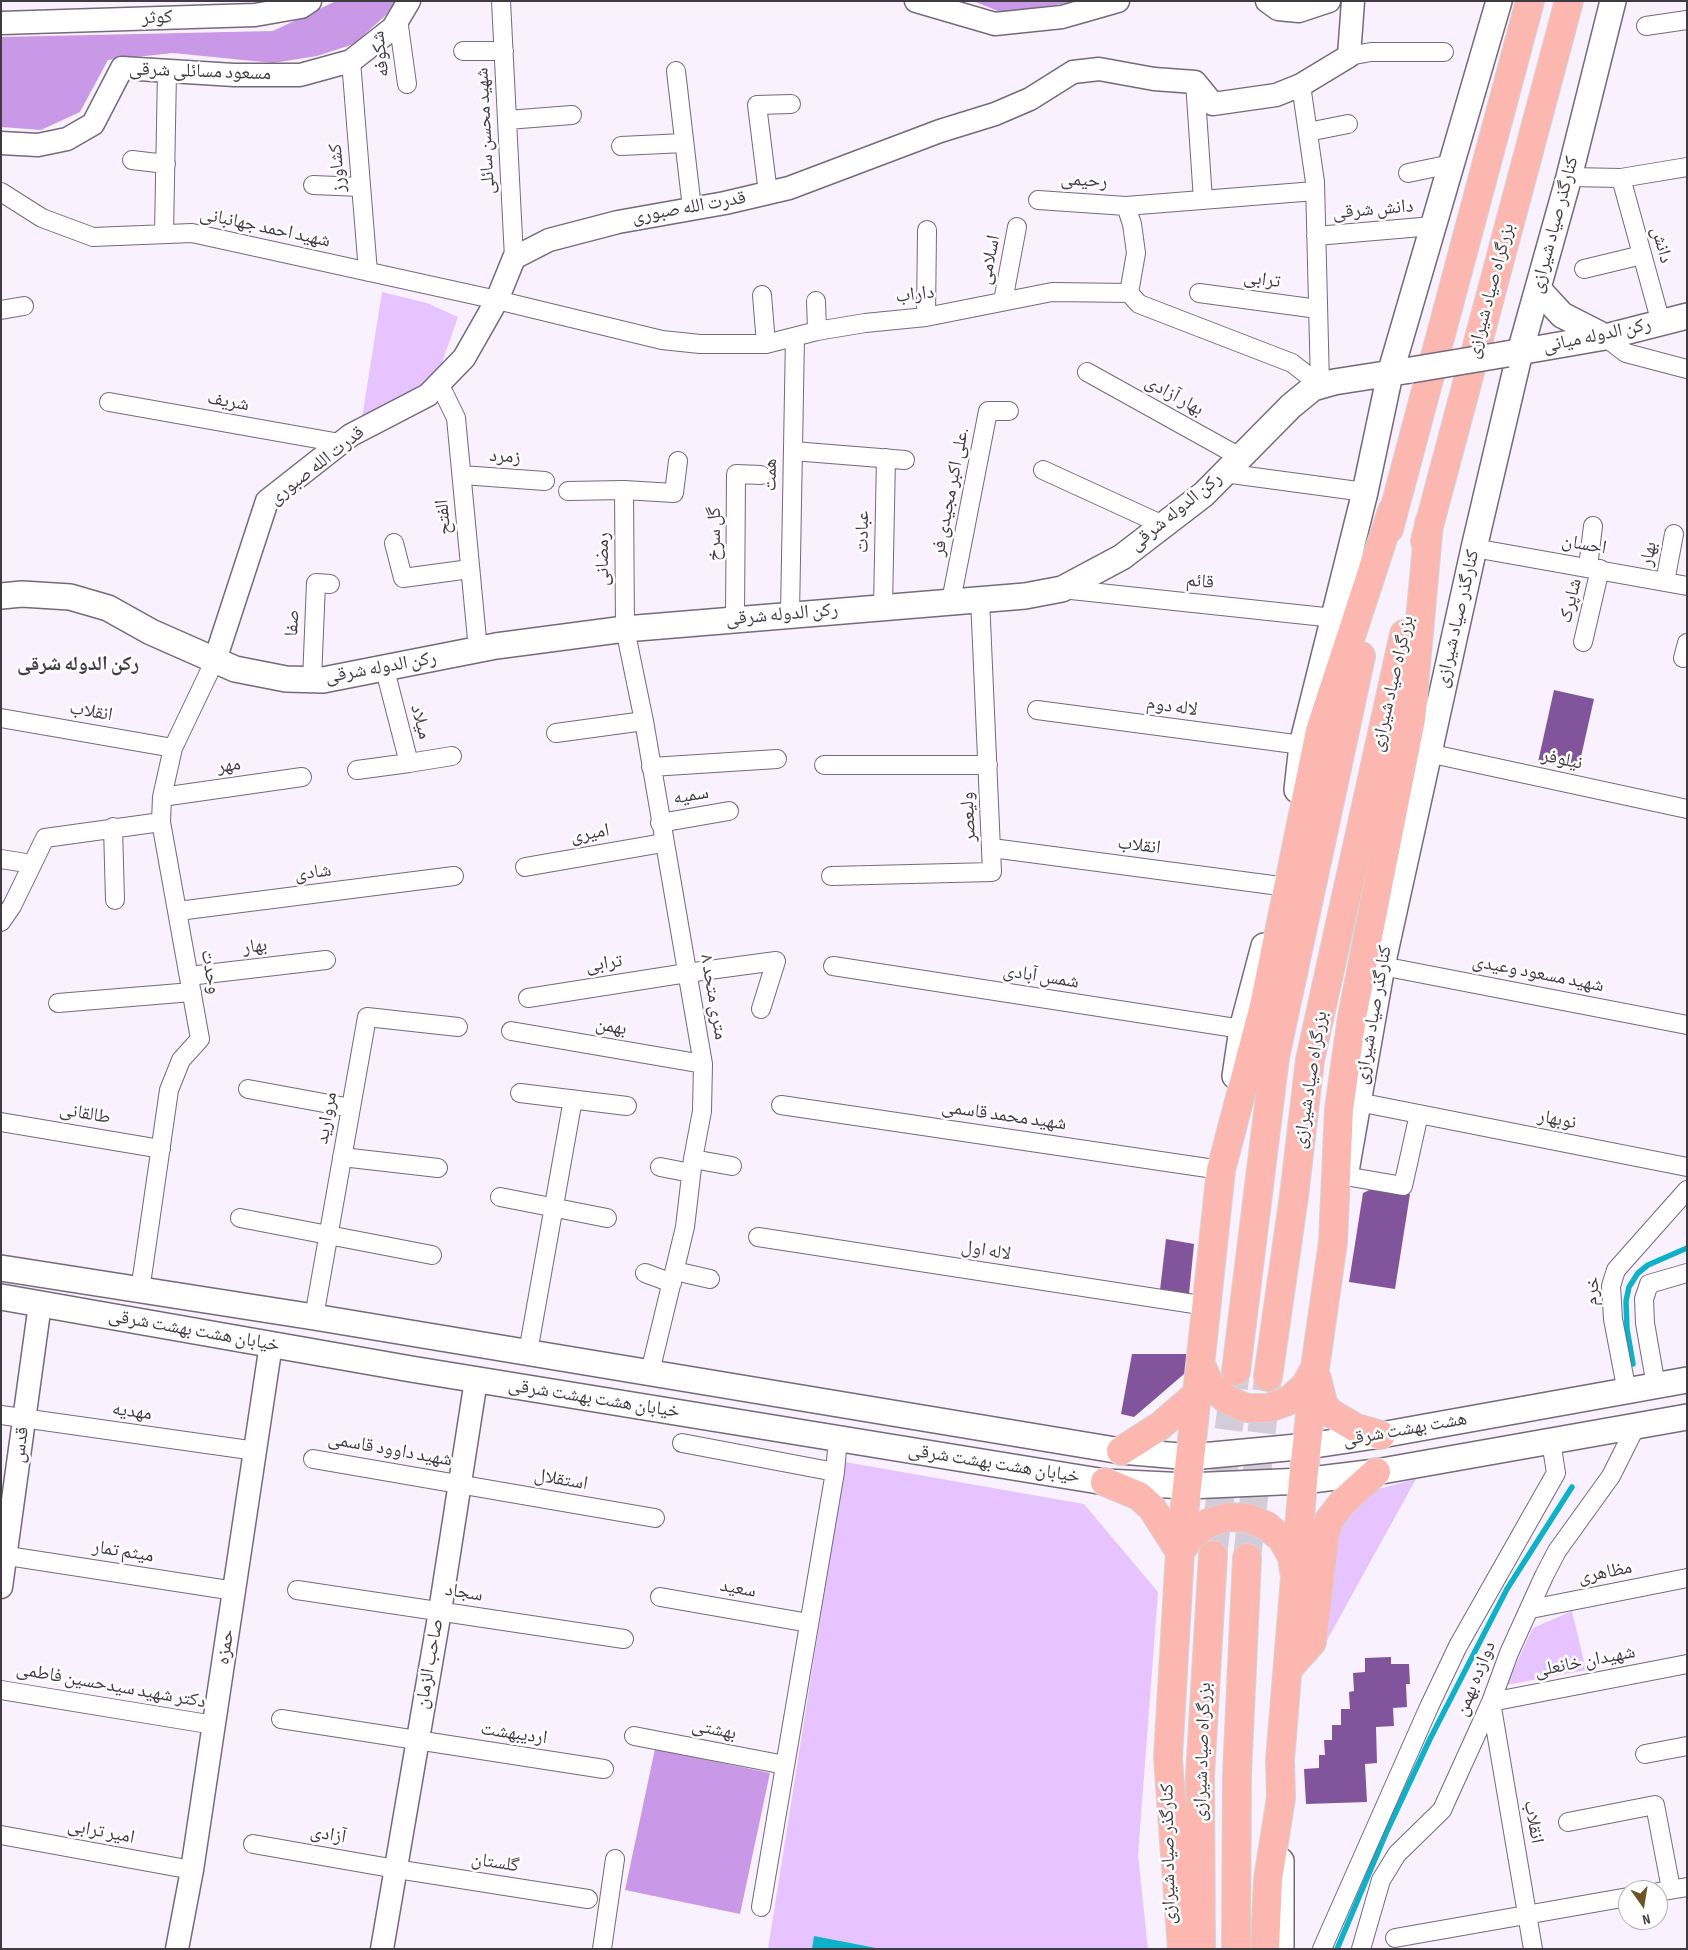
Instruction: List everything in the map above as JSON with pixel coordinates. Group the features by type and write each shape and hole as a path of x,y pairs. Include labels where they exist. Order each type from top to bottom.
{"highway":[{"name":"بزرگراه صیاد شیرازی","path":"1236,1371 1275,1057 1392,511 1530,1"},
{"name":"بزرگراه صیاد شیرازی","path":"1268,1377 1294,1196 1310,1060 1429,523 1570,1"},
{"path":"1182,1949 1168,1758 1180,1552 1221,1170 1264,1006 1320,731 1392,511"},
{"path":"1265,1949 1268,1880 1281,1798 1280,1760 1303,1481 1315,1368 1333,1242 1339,1109 1352,1017 1411,719 1429,523"},
{"path":"1201,1365 1210,1385 1226,1399 1246,1408 1268,1408 1288,1400 1305,1386 1315,1368"},
{"path":"1315,1368 1319,1394 1329,1412 1356,1428 1381,1435"},
{"path":"1121,1452 1160,1426 1196,1395"},
{"path":"1288,1669 1312,1642 1325,1534 1329,1520 1343,1502 1376,1472"},
{"path":"1105,1482 1139,1496 1152,1508 1180,1552"},
{"path":"1180,1552 1192,1535 1208,1523 1228,1517 1248,1518 1267,1526 1282,1539 1292,1557 1295,1577"},
{"name":"بزرگراه صیاد شیرازی","path":"1201,1949 1200,1776 1213,1555"},
{"name":"بزرگراه صیاد شیرازی","path":"1236,1949 1237,1774 1247,1558"}],"main road":[{"path":"1221,1170 1242,1029 1280,886 1294,811 1302,745 1365,492 1400,372 1433,226 1499,1"},
{"name":"کنارگذر صیاد شیرازی","path":"1333,1242 1382,966 1474,548 1513,353 1538,289 1569,177 1613,1"},
{"path":"1538,289 1562,315 1605,337"},
{"name":"رکن الدوله میانی","path":"1513,353 1605,337 1687,316"},
{"name":"رکن الدوله شرقی","path":"1,596 22,594 70,598 108,608 151,632 235,669 286,679 323,680 385,670 478,650 625,629 735,618 1025,596 1062,589 1122,557 1204,494 1291,406 1320,385 1513,353"},
{"name":"خیابان هشت بهشت شرقی","path":"1,1268 140,1291 314,1316 1121,1452"},
{"name":"خیابان هشت بهشت شرقی","path":"1,1298 476,1380 1105,1482 1188,1486"},
{"path":"411,1369 420,1334"},
{"name":"هشت بهشت شرقی","path":"1121,1452 1191,1457 1308,1446 1381,1435 1687,1380"},
{"name":"هشت بهشت شرقی","path":"1188,1486 1303,1481 1376,1472 1687,1417"},
{"name":"کنارگذر صیاد شیرازی","path":"1168,1758 1170,1949"},
{"path":"1281,1798 1281,1949"}],"street":[{"name":"شهید محسن سائلی","path":"501,1 514,258"},
{"path":"916,1 994,24 1062,17 1118,1"},
{"path":"1267,1 1278,9 1300,11 1329,1"},
{"path":"1349,56 1353,1"},
{"name":"کوثر","path":"1,22 255,15 304,3"},
{"name":"مسعود مسائلی شرقی","path":"1,142 38,145 67,139 93,124 122,68 234,75 300,75 351,61 393,28 404,10"},
{"name":"شکوفه","path":"404,10 406,84"},
{"path":"1646,26 1687,20"},
{"path":"463,51 504,51"},
{"path":"1195,82 1213,104 1276,95 1301,85 1349,56 1371,52 1444,52"},
{"name":"کشاورز","path":"351,61 368,272"},
{"name":"قدرت الله صبوری","path":"215,660 266,501 351,435 428,395 440,384 464,358 497,300 514,258 549,240 638,217 789,188 940,131 995,114 1030,99 1073,72 1099,69 1154,79 1195,82"},
{"path":"164,234 167,71"},
{"path":"676,71 692,208"},
{"path":"1195,82 1203,200"},
{"path":"1301,85 1315,191 1320,385"},
{"path":"768,193 757,105 791,104"},
{"path":"507,120 572,115"},
{"path":"1308,132 1348,124"},
{"path":"621,146 684,143"},
{"path":"132,160 166,164"},
{"path":"1408,173 1451,164"},
{"path":"1569,177 1620,178 1687,166"},
{"name":"دانش","path":"1620,178 1661,323"},
{"path":"313,185 361,187"},
{"name":"رحیمی","path":"1038,200 1126,206 1315,191"},
{"name":"شهید احمد جهانبانی","path":"1,192 42,218 93,237 192,233 497,300"},
{"path":"1126,206 1132,224 1136,253 1129,293 1139,304 1292,363 1320,385"},
{"name":"دانش شرقی","path":"1316,236 1433,226"},
{"name":"اسلامی","path":"1004,301 1017,227"},
{"path":"926,317 927,230"},
{"path":"1584,269 1642,255"},
{"name":"داراب","path":"497,300 662,340 700,344 766,344 817,331 865,323 926,317 1052,292 1129,293"},
{"name":"ترابی","path":"1199,293 1318,309"},
{"path":"762,294 766,344"},
{"path":"816,301 817,331"},
{"path":"1,310 24,306"},
{"name":"همت","path":"790,614 796,337"},
{"path":"1605,337 1626,352 1687,370"},
{"name":"بهار آزادی","path":"1087,372 1232,465"},
{"name":"الفتح","path":"440,384 456,418 478,650"},
{"name":"شریف","path":"109,402 340,443"},
{"name":"علی اکبر مجیدی فر.","path":"951,601 988,411 1008,412"},
{"path":"793,450 905,460"},
{"name":"عبادت","path":"883,606 886,458"},
{"path":"568,491 624,490 674,493 678,461"},
{"path":"1232,465 1365,492"},
{"path":"1043,470 1163,526"},
{"name":"گل سرخ","path":"735,618 736,474 761,475"},
{"name":"زمرد","path":"462,475 545,481"},
{"name":"رمضانی","path":"624,490 625,629"},
{"name":"شاپرک","path":"1583,642 1594,568 1593,526"},
{"name":"بهار","path":"1665,582 1674,534"},
{"path":"394,543 403,578 470,569"},
{"name":"احسان","path":"1474,548 1687,586"},
{"name":"صفا","path":"312,680 316,583 330,584"},
{"name":"قائم","path":"1062,589 1334,618"},
{"name":"ولیعصر","path":"831,876 992,872 980,598"},
{"name":"۸ متری متحد","path":"625,629 644,722 663,843 703,1064 702,1111 692,1166 686,1227 650,1372"},
{"name":"وحدت","path":"140,1291 168,1090 181,1060 200,1039 161,822 162,797 173,748 215,660"},
{"name":"میلاد","path":"357,770 409,763 385,670"},
{"name":"لاله دوم","path":"1037,710 1302,745"},
{"name":"انقلاب","path":"1,718 173,748"},
{"path":"556,733 644,722"},
{"name":"نیلوفر","path":"1428,753 1687,809"},
{"path":"409,763 452,756"},
{"path":"651,766 777,759"},
{"path":"824,765 988,765"},
{"name":"مهر","path":"162,797 302,778"},
{"name":"سمیه","path":"660,823 729,811"},
{"path":"1,922 45,838 161,822"},
{"path":"114,827 115,900"},
{"name":"امیری","path":"525,868 663,843"},
{"name":"انقلاب","path":"992,848 1280,886"},
{"path":"1,859 32,864"},
{"name":"شادی","path":"178,911 454,876"},
{"name":"بهار","path":"58,1003 190,984 326,960"},
{"name":"ترابی","path":"528,998 776,961 761,1009"},
{"name":"شمس آبادی","path":"833,966 1242,1029"},
{"name":"شهید مسعود وعیدی","path":"1382,966 1687,1025"},
{"name":"مروارید","path":"314,1316 367,1017 458,1027"},
{"name":"بهمن","path":"511,1031 703,1064"},
{"path":"248,1089 351,1108"},
{"path":"520,1093 627,1106"},
{"path":"528,1352 573,1099"},
{"name":"نوبهار","path":"1358,1102 1687,1167"},
{"name":"شهید محمد قاسمی","path":"781,1105 1221,1170"},
{"path":"1345,1176 1403,1186 1419,1114"},
{"name":"طالقانی","path":"1,1122 161,1149"},
{"path":"342,1157 438,1168"},
{"path":"660,1167 732,1166"},
{"name":"خرم","path":"1627,1392 1612,1319 1611,1286 1616,1270 1687,1190"},
{"path":"500,1197 608,1218"},
{"path":"240,1218 432,1255"},
{"name":"لاله اول","path":"758,1237 1207,1306"},
{"path":"645,1273 710,1279"},
{"path":"1656,1386 1645,1323 1644,1299 1649,1284 1687,1273"},
{"name":"قدس","path":"1,1586 3,1555 40,1304"},
{"name":"حمزه","path":"177,1949 192,1870 271,1344"},
{"name":"صاحب الزمان","path":"382,1949 440,1611 476,1380"},
{"name":"مهدیه","path":"1,1415 256,1451"},
{"name":"دوازده بهمن","path":"1361,1949 1381,1880 1397,1854 1442,1810 1491,1702 1509,1653 1531,1609 1535,1594 1557,1551 1611,1476 1636,1426"},
{"path":"761,1907 835,1472 838,1438"},
{"name":"دوازده بهمن","path":"1322,1949 1458,1646 1556,1472 1551,1441"},
{"path":"682,1443 835,1472"},
{"name":"شهید داوود قاسمی","path":"314,1459 459,1484"},
{"name":"استقلال","path":"459,1484 655,1518"},
{"name":"میثم تمار","path":"3,1555 235,1591"},
{"name":"مظاهری","path":"1531,1609 1687,1578"},
{"name":"سجاد","path":"297,1590 624,1639"},
{"name":"سعید","path":"660,1597 809,1623"},
{"name":"شهیدان خانعلی","path":"1491,1702 1687,1664"},
{"name":"دکتر شهید سیدحسین فاطمی","path":"1,1690 214,1725"},
{"name":"انقلاب","path":"1491,1702 1533,1949"},
{"name":"اردیبهشت","path":"281,1719 604,1768"},
{"name":"بهشتی","path":"634,1736 785,1766"},
{"path":"1646,1754 1687,1746"},
{"path":"1568,1822 1655,1805 1672,1889"},
{"name":"امیر ترابی","path":"1,1835 192,1870"},
{"name":"آزادی","path":"253,1844 396,1869"},
{"path":"602,1949 615,1859"},
{"name":"گلستان","path":"396,1869 588,1899"},
{"path":"1395,1938 1618,1899"}],"shaded area":[{"path":"336,1 396,1 386,15 354,44 317,56 273,63 173,53 108,60 80,112 41,130 1,127 1,37 273,31"},
{"path":"973,1 1080,1 1003,13"},
{"path":"382,292 427,303 458,317 437,377 362,418"},
{"path":"845,1462 1084,1504 1158,1592 1138,1855 1148,1949 768,1949"},
{"path":"1416,1479 1315,1662 1313,1651 1334,1525 1367,1492"},
{"path":"1572,1611 1586,1670 1506,1685 1533,1628"},
{"path":"655,1749 770,1773 740,1914 625,1890"}],"water":[{"path":"814,1936 881,1949 812,1949"}],"building":[{"path":"1554,690 1594,699 1578,770 1538,762"},
{"path":"1374,1188 1410,1194 1395,1289 1349,1282 1363,1193"},
{"path":"1166,1239 1194,1244 1189,1294 1160,1290"},
{"path":"1132,1354 1191,1354 1191,1368 1134,1417 1121,1414"},
{"path":"1391,1657 1391,1664 1409,1664 1410,1684 1406,1684 1407,1707 1393,1708 1394,1726 1376,1727 1377,1763 1365,1764 1367,1802 1306,1804 1304,1769 1319,1768 1319,1755 1325,1755 1324,1740 1332,1740 1332,1725 1341,1725 1341,1709 1350,1709 1349,1692 1354,1691 1353,1673 1365,1672 1365,1658"}],"waterway":[{"path":"1633,1364 1627,1329 1626,1301 1629,1287 1638,1273 1648,1265 1687,1248"},
{"path":"1337,1949 1387,1831 1430,1739 1507,1589 1572,1487"}],"tunnel":[{"path":"1213,1555 1236,1371"},
{"path":"1247,1558 1268,1377"}],"district":[{"name":"رکن الدوله شرقی","path":"78,665"}]}
